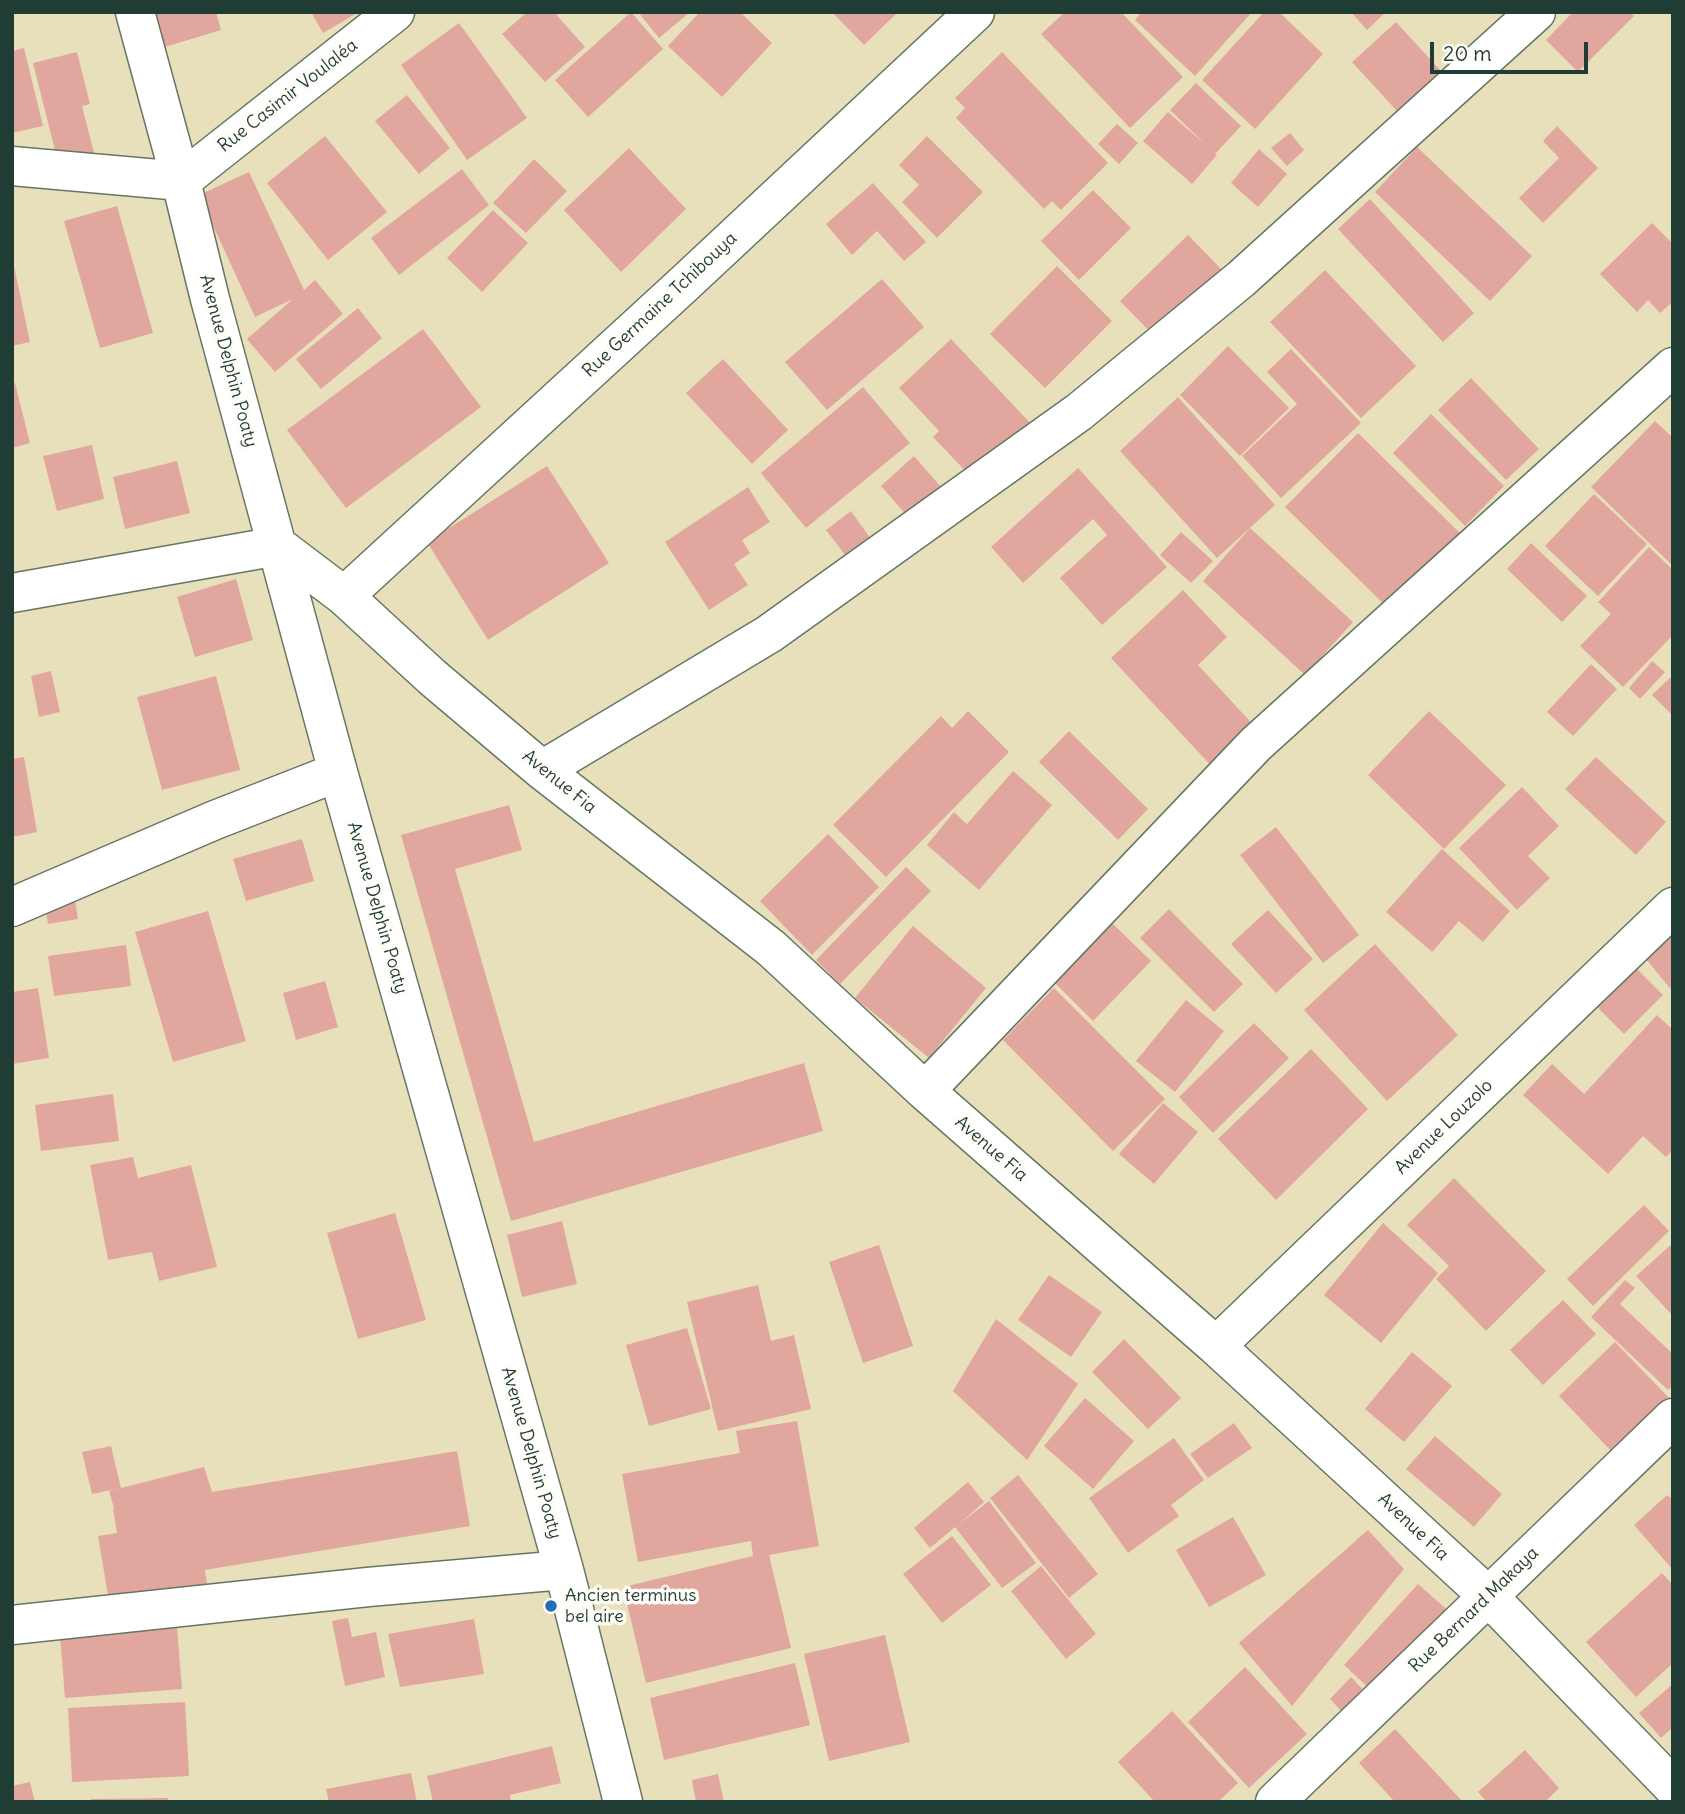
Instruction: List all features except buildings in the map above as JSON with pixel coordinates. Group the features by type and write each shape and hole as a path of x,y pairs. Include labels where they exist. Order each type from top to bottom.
{"street":[{"name":"Avenue Delphin Poaty","path":"135,12 338,772 564,1570 623,1802"},
{"name":"Rue Casimir Voulaléa","path":"181,181 396,12"},
{"name":"Rue Germaine Tchibouya","path":"344,596 975,12"},
{"path":"542,770 769,634 1079,412 1241,279 1536,12"},
{"path":"12,166 181,181"},
{"path":"925,1091 1256,744 1673,368"},
{"path":"12,593 278,546"},
{"name":"Avenue Fia","path":"278,546 344,596 432,677 542,770 771,948 925,1091 1216,1346 1488,1596 1673,1787"},
{"path":"12,907 215,820 338,772"},
{"name":"Avenue Louzolo","path":"1216,1346 1673,907"},
{"name":"Rue Bernard Makaya","path":"1275,1802 1673,1418"},
{"path":"12,1625 368,1587 564,1570"}],"place":[{"name":"Ancien terminus bel aire","path":"551,1606"}]}
